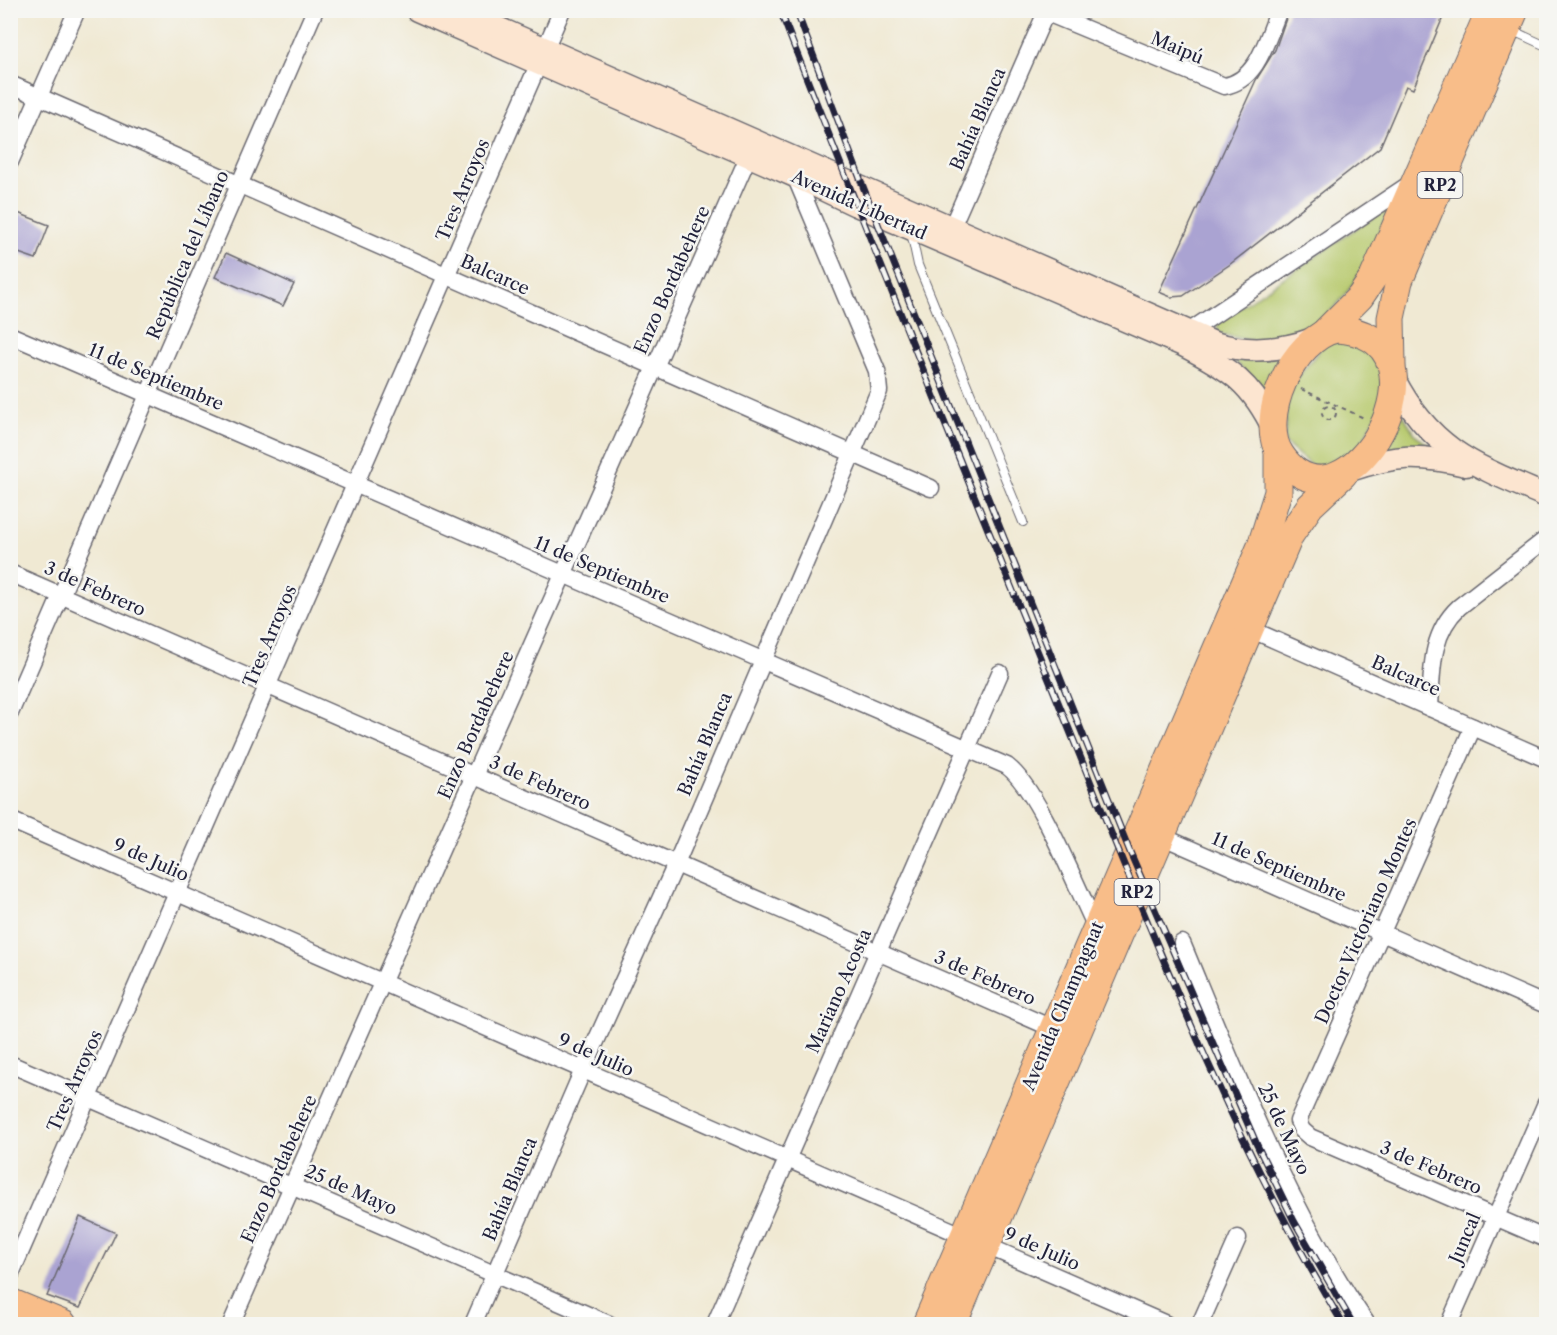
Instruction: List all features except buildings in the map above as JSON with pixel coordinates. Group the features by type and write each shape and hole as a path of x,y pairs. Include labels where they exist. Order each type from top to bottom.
{"highway":[{"name":"RP2","path":"1276,442 1277,400 1284,378 1294,361 1367,288 1419,178 1504,16"},
{"name":"RP2","path":"1347,472 1377,439 1390,407 1393,372 1391,318 1399,281 1504,16"},
{"path":"1320,335 1347,330 1366,335 1380,346 1393,372"},
{"path":"1276,442 1294,470 1310,478 1326,478 1347,472"},
{"name":"Avenida Champagnat","path":"953,1324 975,1241 1054,1029 1265,537 1278,492 1276,442"},
{"name":"Avenida Champagnat","path":"926,1324 975,1241 1161,836 1299,520 1316,500 1347,472"},
{"path":"10,1302 63,1324"}],"main road":[{"name":"Avenida Libertad","path":"417,10 542,56 752,148 948,236 1218,363 1251,393 1276,442"},
{"name":"Avenida Libertad","path":"457,10 542,56"},
{"name":"Avenida Libertad","path":"752,148 795,176 910,229 948,236 1191,331 1214,343 1254,350 1278,348 1320,335"},
{"path":"1393,372 1412,412 1430,434 1485,470"},
{"path":"1347,472 1386,459 1411,456 1433,458 1485,470 1546,496"}],"street":[{"path":"10,162 77,10"},
{"name":"República del Líbano","path":"10,713 315,10"},
{"name":"Tres Arroyos","path":"10,1276 179,894 562,10"},
{"name":"Maipú","path":"1044,11 1224,87 1234,85 1251,71 1279,10"},
{"name":"Bahía Blanca","path":"948,236 1044,11"},
{"name":"Balcarce","path":"10,84 931,488"},
{"name":"Enzo Bordabehere","path":"231,1324 752,148"},
{"name":"Bahía Blanca","path":"473,1324 583,1070 676,864 879,391 879,377 795,176"},
{"path":"1191,331 1419,178"},
{"name":"11 de Septiembre","path":"10,335 1007,766 1024,783 1097,929"},
{"path":"1430,708 1436,644 1449,619 1459,607 1546,539"},
{"name":"3 de Febrero","path":"10,573 1054,1029"},
{"name":"Balcarce","path":"1250,629 1546,759"},
{"name":"Mariano Acosta","path":"715,1324 1000,673"},
{"name":"Doctor Victoriano Montes","path":"1302,1130 1298,1121 1473,727"},
{"name":"9 de Julio","path":"10,820 1166,1324"},
{"name":"11 de Septiembre","path":"1161,836 1546,1005"},
{"name":"25 de Mayo","path":"1182,943 1228,1055 1269,1145 1332,1268 1367,1324"},
{"name":"25 de Mayo","path":"10,1064 88,1100 293,1185 609,1324"},
{"name":"Juncal","path":"1449,1324 1546,1102"},
{"name":"3 de Febrero","path":"1302,1130 1310,1137 1546,1239"},
{"path":"1200,1324 1238,1238"}],"lane":[{"path":"1504,16 1546,46"},
{"path":"910,229 918,265 1023,522"}],"path":[{"path":"1301,389 1365,418"},
{"path":"1332,405 1335,416 1326,419 1323,412 1325,408 1332,405"}],"green space":[{"path":"1391,205 1359,275 1329,313 1309,327 1286,337 1254,341 1218,333 1217,323"},
{"path":"1326,342 1359,343 1380,365 1383,402 1355,455 1316,470 1285,443 1287,391"},
{"path":"1289,353 1266,401 1250,377 1234,360 1250,361"},
{"path":"1399,408 1415,434 1433,450 1380,452"}],"railway":[{"path":"780,10 886,279 1193,1030 1263,1180 1343,1324"},
{"path":"796,10 864,189 1130,852 1257,1145 1294,1221 1353,1324"}]}
